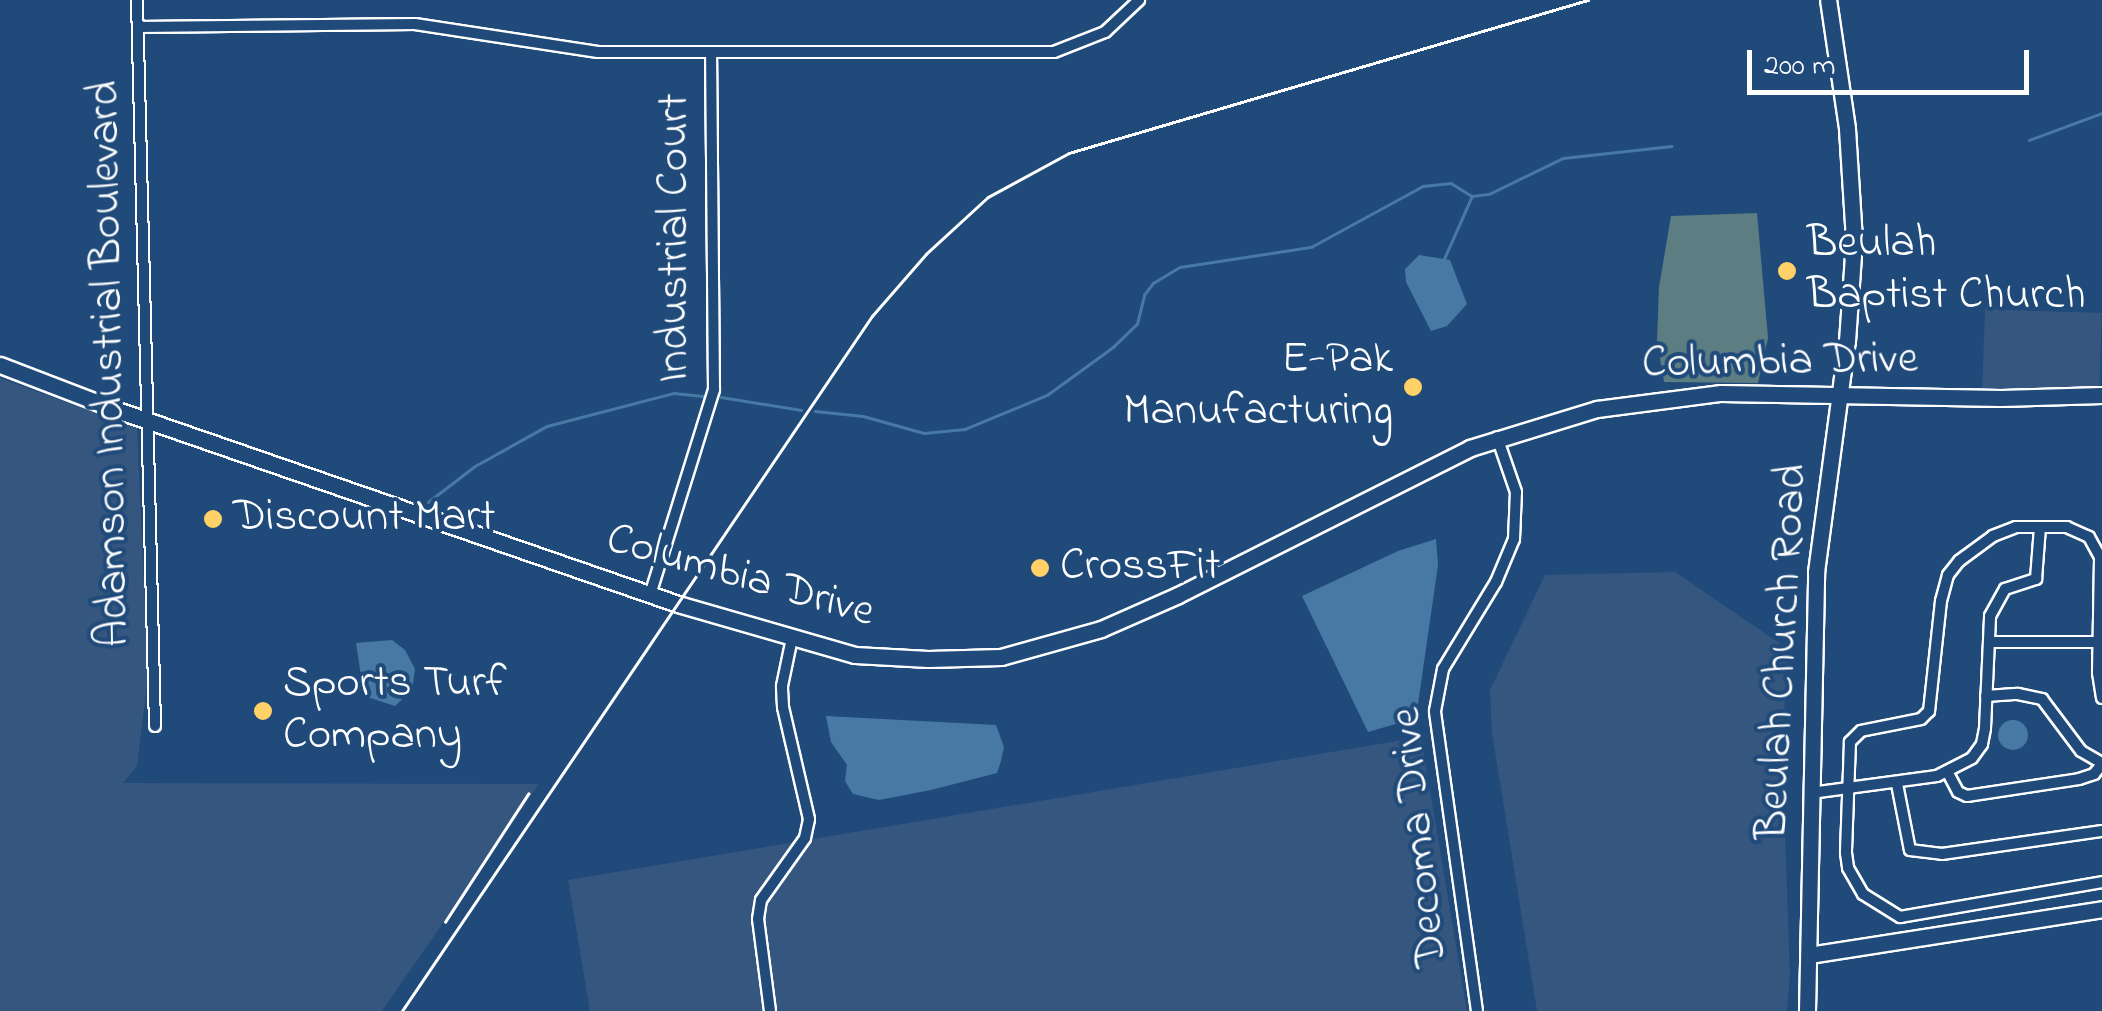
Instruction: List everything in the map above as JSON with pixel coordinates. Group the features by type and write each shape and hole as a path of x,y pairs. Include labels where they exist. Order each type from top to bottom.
{"main road":[{"name":"Beulah Church Road","path":"1807,1011 1816,572 1852,290 1852,200 1828,0"},
{"name":"Columbia Drive","path":"0,364 650,595 855,655 1001,657 1100,628 1178,595 1346,507 1497,436 1652,399 1721,393 2102,395"},
{"path":"1809,955 2102,909"}],"street":[{"name":"Adamson Industrial Boulevard","path":"137,0 155,726"},
{"path":"138,27 415,24 598,52 1054,52 1104,32 1138,0"},
{"name":"Industrial Court","path":"650,595 714,390 711,52"},
{"name":"Decoma Drive","path":"1477,1011 1435,712 1443,669 1496,582 1514,539 1516,492 1497,436"},
{"path":"1811,793 1897,784 1948,773 1972,758 1982,744 1994,601 2005,589 2036,579 2040,527"},
{"path":"2102,698 2100,556 2089,537 2078,530 2040,527 2016,528 1992,536 1958,561 1948,576 1941,601 1929,711 1920,719 1861,731 1850,742 1847,790 1848,868 1863,894 1900,916 2102,882"},
{"path":"770,1011 758,919 761,900 805,838 808,819 782,686 792,638"},
{"path":"1988,642 2099,642"},
{"path":"1948,773 1958,792 1967,796 2079,779 2094,774 2102,763 2081,750 2054,708 2042,699 2018,694 1986,696"},
{"path":"1897,784 1910,850 1942,854 2102,831"}],"shaded area":[{"path":"1419,255 1450,260 1467,304 1447,326 1431,331 1406,282 1405,269"},
{"path":"1985,309 2102,313 2099,392 1982,388"},
{"path":"0,378 137,428 148,677 137,766 123,783 539,784 382,1011 0,1011"},
{"path":"1436,539 1438,565 1416,718 1368,732 1302,596 1398,551"},
{"path":"1675,572 1788,649 1782,747 1790,975 1787,1011 1537,1011 1492,733 1490,690 1545,575"},
{"path":"392,640 405,650 415,669 412,690 395,706 364,696 356,643"},
{"path":"826,716 996,725 1004,747 1001,761 997,773 931,790 879,800 853,794 845,781 847,765 831,742"},
{"path":"2013,720 2024,724 2028,735 2024,746 2013,750 2002,746 1998,735 2002,724"},
{"path":"1421,737 1467,1011 590,1011 568,880"}],"green space":[{"path":"1757,213 1768,338 1758,383 1664,382 1657,341 1659,287 1671,216"}],"waterway":[{"path":"2029,140 2102,113"},
{"path":"815,411 863,416 924,433 965,429 1047,395 1113,347 1137,324 1144,295 1153,283 1180,267 1311,247 1423,186 1451,183 1472,196 1489,194 1563,158 1671,146"},
{"path":"1444,259 1471,198"},
{"path":"428,502 475,466 547,426 674,393 705,396"},
{"path":"721,397 801,410"}],"railway":[{"path":"402,1011 872,316 926,254 988,197 1069,153 1588,0"},
{"path":"445,922 528,794"}],"place":[{"name":"Beulah Baptist Church","path":"1787,271"},
{"name":"E-Pak Manufacturing","path":"1413,387"},
{"name":"Discount Mart","path":"213,519"},
{"name":"CrossFit","path":"1040,568"},
{"name":"Sports Turf Company","path":"263,711"}]}
